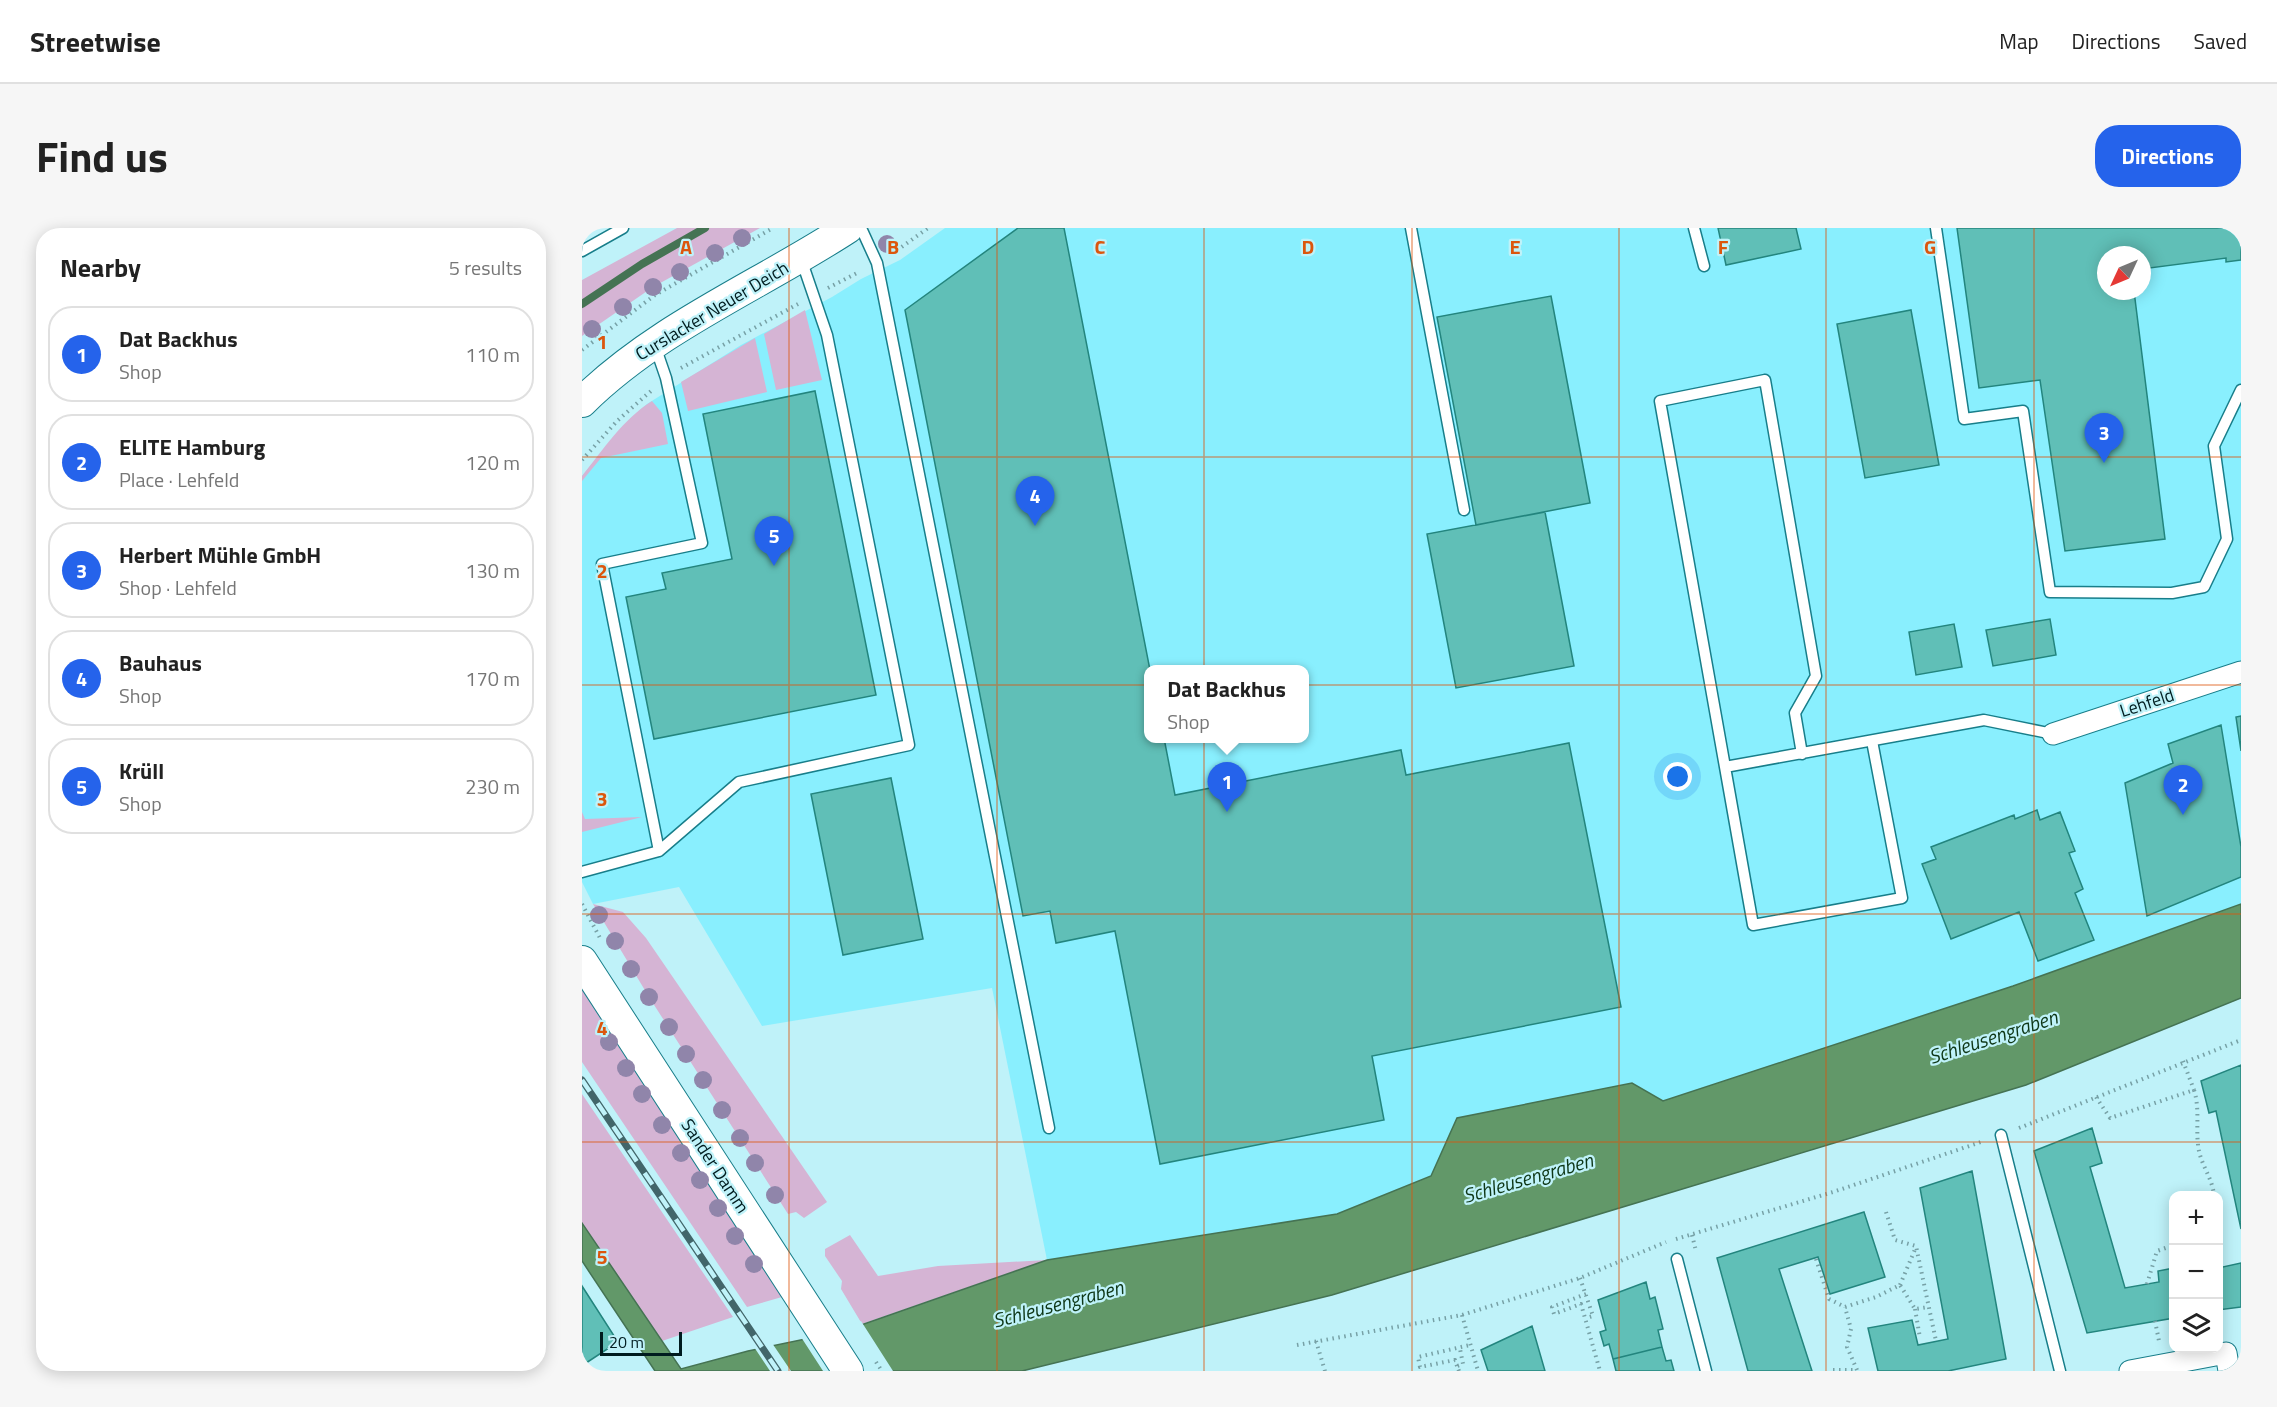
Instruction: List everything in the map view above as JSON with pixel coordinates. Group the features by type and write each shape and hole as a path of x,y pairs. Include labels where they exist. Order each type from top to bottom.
{"main road":[{"name":"Curslacker Neuer Deich","path":"582,402 625,363 654,343 801,258 848,228"},
{"name":"Sander Damm","path":"582,961 848,1371"}],"street":[{"name":"Lehfeld","path":"2053,734 2241,672"},
{"path":"2130,1371 2232,1358"}],"lane":[{"path":"582,251 623,228"},
{"path":"861,228 877,263 1049,1128"},
{"path":"1411,228 1464,510"},
{"path":"1694,228 1704,266"},
{"path":"1936,228 1964,419 2023,411 2050,592 2172,593 2204,587 2227,539 2214,446 2241,390"},
{"path":"582,872 659,851 739,782 909,745 827,335 801,258"},
{"path":"654,343 666,378 702,543 603,564 659,851"},
{"path":"1802,754 1795,713 1816,676 1765,380 1659,400 1752,925 1902,898 1872,741"},
{"path":"1725,767 1984,720 2053,734"},
{"path":"2001,1135 2060,1371"},
{"path":"1677,1258 1706,1371"}],"path":[{"path":"582,350 655,295 773,228"},
{"path":"582,460 618,420 666,378 734,338 830,287"},
{"path":"1297,1345 1462,1316 1580,1278 1672,1240 1833,1192 2001,1135 2183,1061 2241,1040"},
{"path":"2183,1061 2198,1104 2200,1154 2213,1191"},
{"path":"2096,1097 2110,1118 2194,1090"},
{"path":"1886,1212 1895,1240 1916,1246"},
{"path":"1816,1259 1829,1299 1845,1307 1876,1298 1900,1285 1916,1246"},
{"path":"1916,1246 1936,1341"},
{"path":"2147,1284 2157,1251 2169,1247"},
{"path":"1580,1278 1593,1316 1586,1318"},
{"path":"1900,1285 1915,1309 1920,1338"},
{"path":"1586,1294 1552,1307 1554,1314 1581,1304 1600,1371"},
{"path":"1833,1370 1857,1370 1847,1347 1851,1329 1845,1307"},
{"path":"1915,1309 1929,1307"},
{"path":"1462,1316 1478,1371"},
{"path":"1316,1341 1325,1371"},
{"path":"1460,1349 1463,1365 1458,1369 1455,1360 1420,1367 1418,1358 1470,1345"}],"shaded area":[{"path":"677,228 760,228 653,287 582,336 582,280"},
{"path":"945,228 2241,228 2241,904 2013,986 1663,1101 1457,1118 1431,1176 1337,1214 1047,1260 992,988 762,1026 679,887 593,904 582,882 582,476 629,420 647,404 741,345 861,279 900,260"},
{"path":"805,310 822,380 776,390 764,334"},
{"path":"755,338 767,392 688,411 681,382"},
{"path":"652,401 662,413 668,444 601,458 582,481 582,476 614,436"},
{"path":"582,812 585,819 642,817 582,832"},
{"path":"593,904 623,912 646,938 827,1202 804,1218 796,1212 788,1214 649,997"},
{"path":"582,989 782,1297 747,1307 582,1062"},
{"path":"582,1094 733,1317 662,1341 582,1223"},
{"path":"850,1235 878,1276 938,1266 1047,1260 862,1324 841,1289 842,1281 825,1256 825,1249"}],"water":[{"name":"Schleusengraben","path":"2241,904 2241,998 2026,1085 1332,1295 1022,1371 655,1371 582,1261 582,1223 681,1369 748,1351 844,1331 1047,1260 1337,1214 1431,1176 1457,1118 1632,1083 1663,1101 2013,986"}],"pier":[{"path":"861,1321 893,1371 823,1371 801,1337 843,1328"},
{"path":"772,1343 791,1371 770,1371 754,1347"}],"building":[{"path":"1018,228 1064,228 1149,665 1144,665 1144,743 1165,743 1175,795 1401,750 1406,775 1569,743 1621,1007 1372,1056 1384,1120 1160,1164 1115,931 1056,943 1050,911 1023,916 905,310"},
{"path":"1718,228 1796,228 1801,249 1726,265"},
{"path":"1957,228 2241,228 2241,260 2226,262 2226,258 2151,268 2151,246 2097,246 2097,300 2135,300 2165,539 2065,551 2040,380 1979,388"},
{"path":"1551,296 1590,503 1476,525 1437,317"},
{"path":"1911,310 1939,465 1865,478 1837,324"},
{"path":"815,391 876,695 654,739 626,597 666,589 662,573 732,559 703,414"},
{"path":"1545,512 1574,666 1456,688 1427,534"},
{"path":"2050,619 2056,655 1993,666 1986,630"},
{"path":"1954,624 1962,667 1916,675 1909,632"},
{"path":"2241,716 2241,751 2236,717"},
{"path":"2221,725 2241,847 2241,877 2147,916 2125,783 2173,763 2168,744"},
{"path":"891,778 923,939 843,955 811,794"},
{"path":"2037,810 2040,820 2060,812 2075,851 2069,853 2083,889 2075,893 2094,940 2038,961 2019,912 1951,939 1922,864 1936,859 1931,847 2014,815 2015,819"},
{"path":"2241,1065 2241,1229 2216,1111 2209,1113 2201,1081"},
{"path":"2092,1128 2102,1163 2090,1167 2125,1288 2159,1282 2158,1271 2169,1269 2169,1319 2087,1333 2034,1151"},
{"path":"1972,1171 2006,1359 1948,1371 1878,1371 1868,1328 1912,1320 1918,1345 1948,1339 1920,1188"},
{"path":"1864,1212 1885,1277 1830,1294 1818,1257 1779,1269 1812,1371 1748,1371 1717,1258"},
{"path":"2241,1263 2241,1307 2223,1309 2223,1267"},
{"path":"1646,1282 1650,1299 1655,1297 1663,1329 1658,1330 1662,1347 1613,1359 1609,1344 1604,1346 1600,1332 1606,1330 1598,1300"},
{"path":"582,1286 618,1342 583,1365 582,1362"},
{"path":"1532,1326 1545,1371 1488,1371 1481,1350"},
{"path":"1662,1347 1666,1361 1671,1360 1674,1371 1616,1371 1613,1359"}],"waterway":[{"path":"582,304 642,264 705,228"}],"railway":[{"path":"582,1080 778,1371"}],"place":[{"name":"Herbert Mühle GmbH","path":"2104,463"},
{"name":"Bauhaus","path":"1035,526"},
{"name":"Krüll","path":"774,566"},
{"name":"Dat Backhus","path":"1227,812"},
{"name":"ELITE Hamburg","path":"2183,815"}]}
